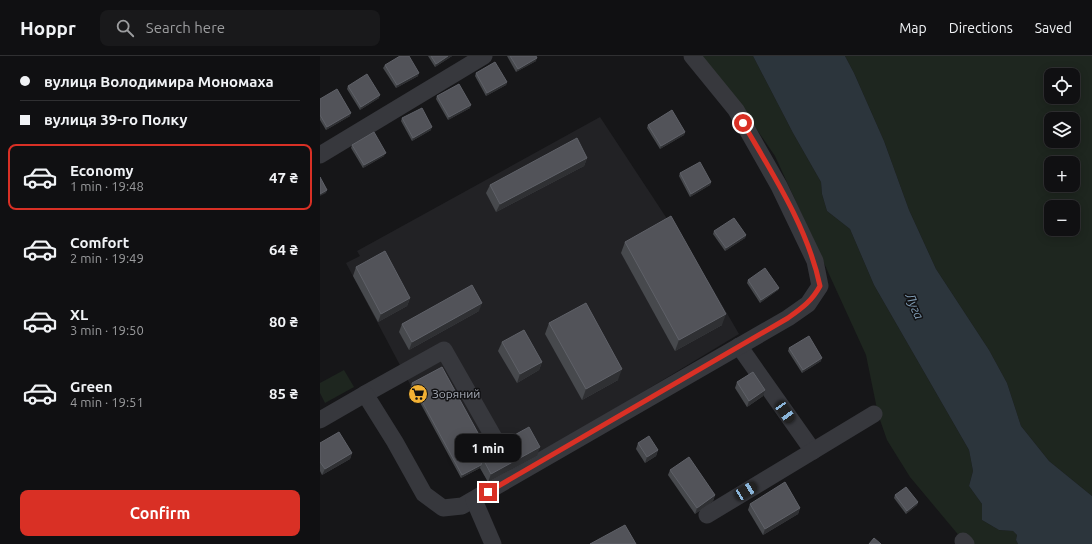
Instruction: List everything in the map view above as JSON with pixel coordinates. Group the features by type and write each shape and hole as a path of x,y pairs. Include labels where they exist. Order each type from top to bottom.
{"street":[{"path":"321,152 484,56"},
{"path":"365,394 395,442 424,494 443,508 462,506 788,318 808,304 820,286 815,261 779,186 736,110 692,56"},
{"path":"739,346 813,451"},
{"path":"320,420 444,350 497,443"},
{"path":"707,515 874,414"},
{"path":"474,500 493,544"}],"shaded area":[{"path":"701,56 753,56 793,133 821,182 822,194 827,211 850,229 874,285 969,450 973,471 969,486 982,504 982,520 999,530 1013,531 1017,535 1016,540 1018,544 966,544 910,477 887,440 878,414 866,355 775,156 736,99"},
{"path":"845,56 1092,56 1092,496 1049,461 1021,426 1007,383 989,350 936,269 909,210 884,141"},
{"path":"600,117 710,284 739,334 537,456 488,482 480,468 411,386 346,263 360,256 357,251"},
{"path":"344,370 354,387 325,403 320,393 320,383"}],"water":[{"name":"Луга","path":"753,56 845,56 884,141 909,210 936,269 989,350 1007,383 1021,426 1049,461 1092,496 1092,544 1018,544 1016,540 1017,535 1013,531 999,530 982,520 982,504 969,486 973,471 969,450 874,285 850,229 827,211 822,194 821,182 793,133"}],"building":[{"path":"400,56 409,56 419,73 397,85 385,65"},
{"path":"431,56 448,56 436,64"},
{"path":"510,56 536,56 537,58 518,69"},
{"path":"495,62 507,82 487,93 476,73"},
{"path":"367,74 380,95 361,107 348,86"},
{"path":"459,84 471,105 449,117 437,96"},
{"path":"337,89 351,113 327,127 320,115 320,99"},
{"path":"422,108 432,127 413,138 402,118"},
{"path":"672,110 685,132 661,146 648,125"},
{"path":"374,132 386,153 364,165 352,145"},
{"path":"577,138 587,158 500,204 490,185"},
{"path":"700,162 711,182 691,194 680,173"},
{"path":"320,177 327,190 320,194"},
{"path":"671,216 726,314 679,340 625,242"},
{"path":"734,218 746,235 726,248 714,231"},
{"path":"385,251 410,298 381,314 356,267"},
{"path":"765,268 779,288 761,300 748,280"},
{"path":"472,285 482,303 412,342 402,324"},
{"path":"586,303 622,369 586,389 549,323"},
{"path":"524,330 542,362 520,374 502,342"},
{"path":"809,336 822,358 803,370 789,348"},
{"path":"442,367 490,455 483,459 481,465 462,475 412,383"},
{"path":"753,372 765,390 749,401 737,382"},
{"path":"529,427 540,447 491,474 483,459 494,453 491,448"},
{"path":"339,432 352,453 325,469 320,462 320,443"},
{"path":"649,436 658,450 647,457 638,443"},
{"path":"689,457 715,495 697,508 670,470"},
{"path":"785,482 800,508 765,529 750,504"},
{"path":"906,487 918,502 907,511 895,495"},
{"path":"625,525 636,544 590,544"},
{"path":"874,538 881,544 869,544"}],"place":[{"name":"Зоряний","path":"418,394"}],"route":[{"path":"488,492 788,318 808,304 814,297 820,286 815,261 779,186 743,123"}]}
